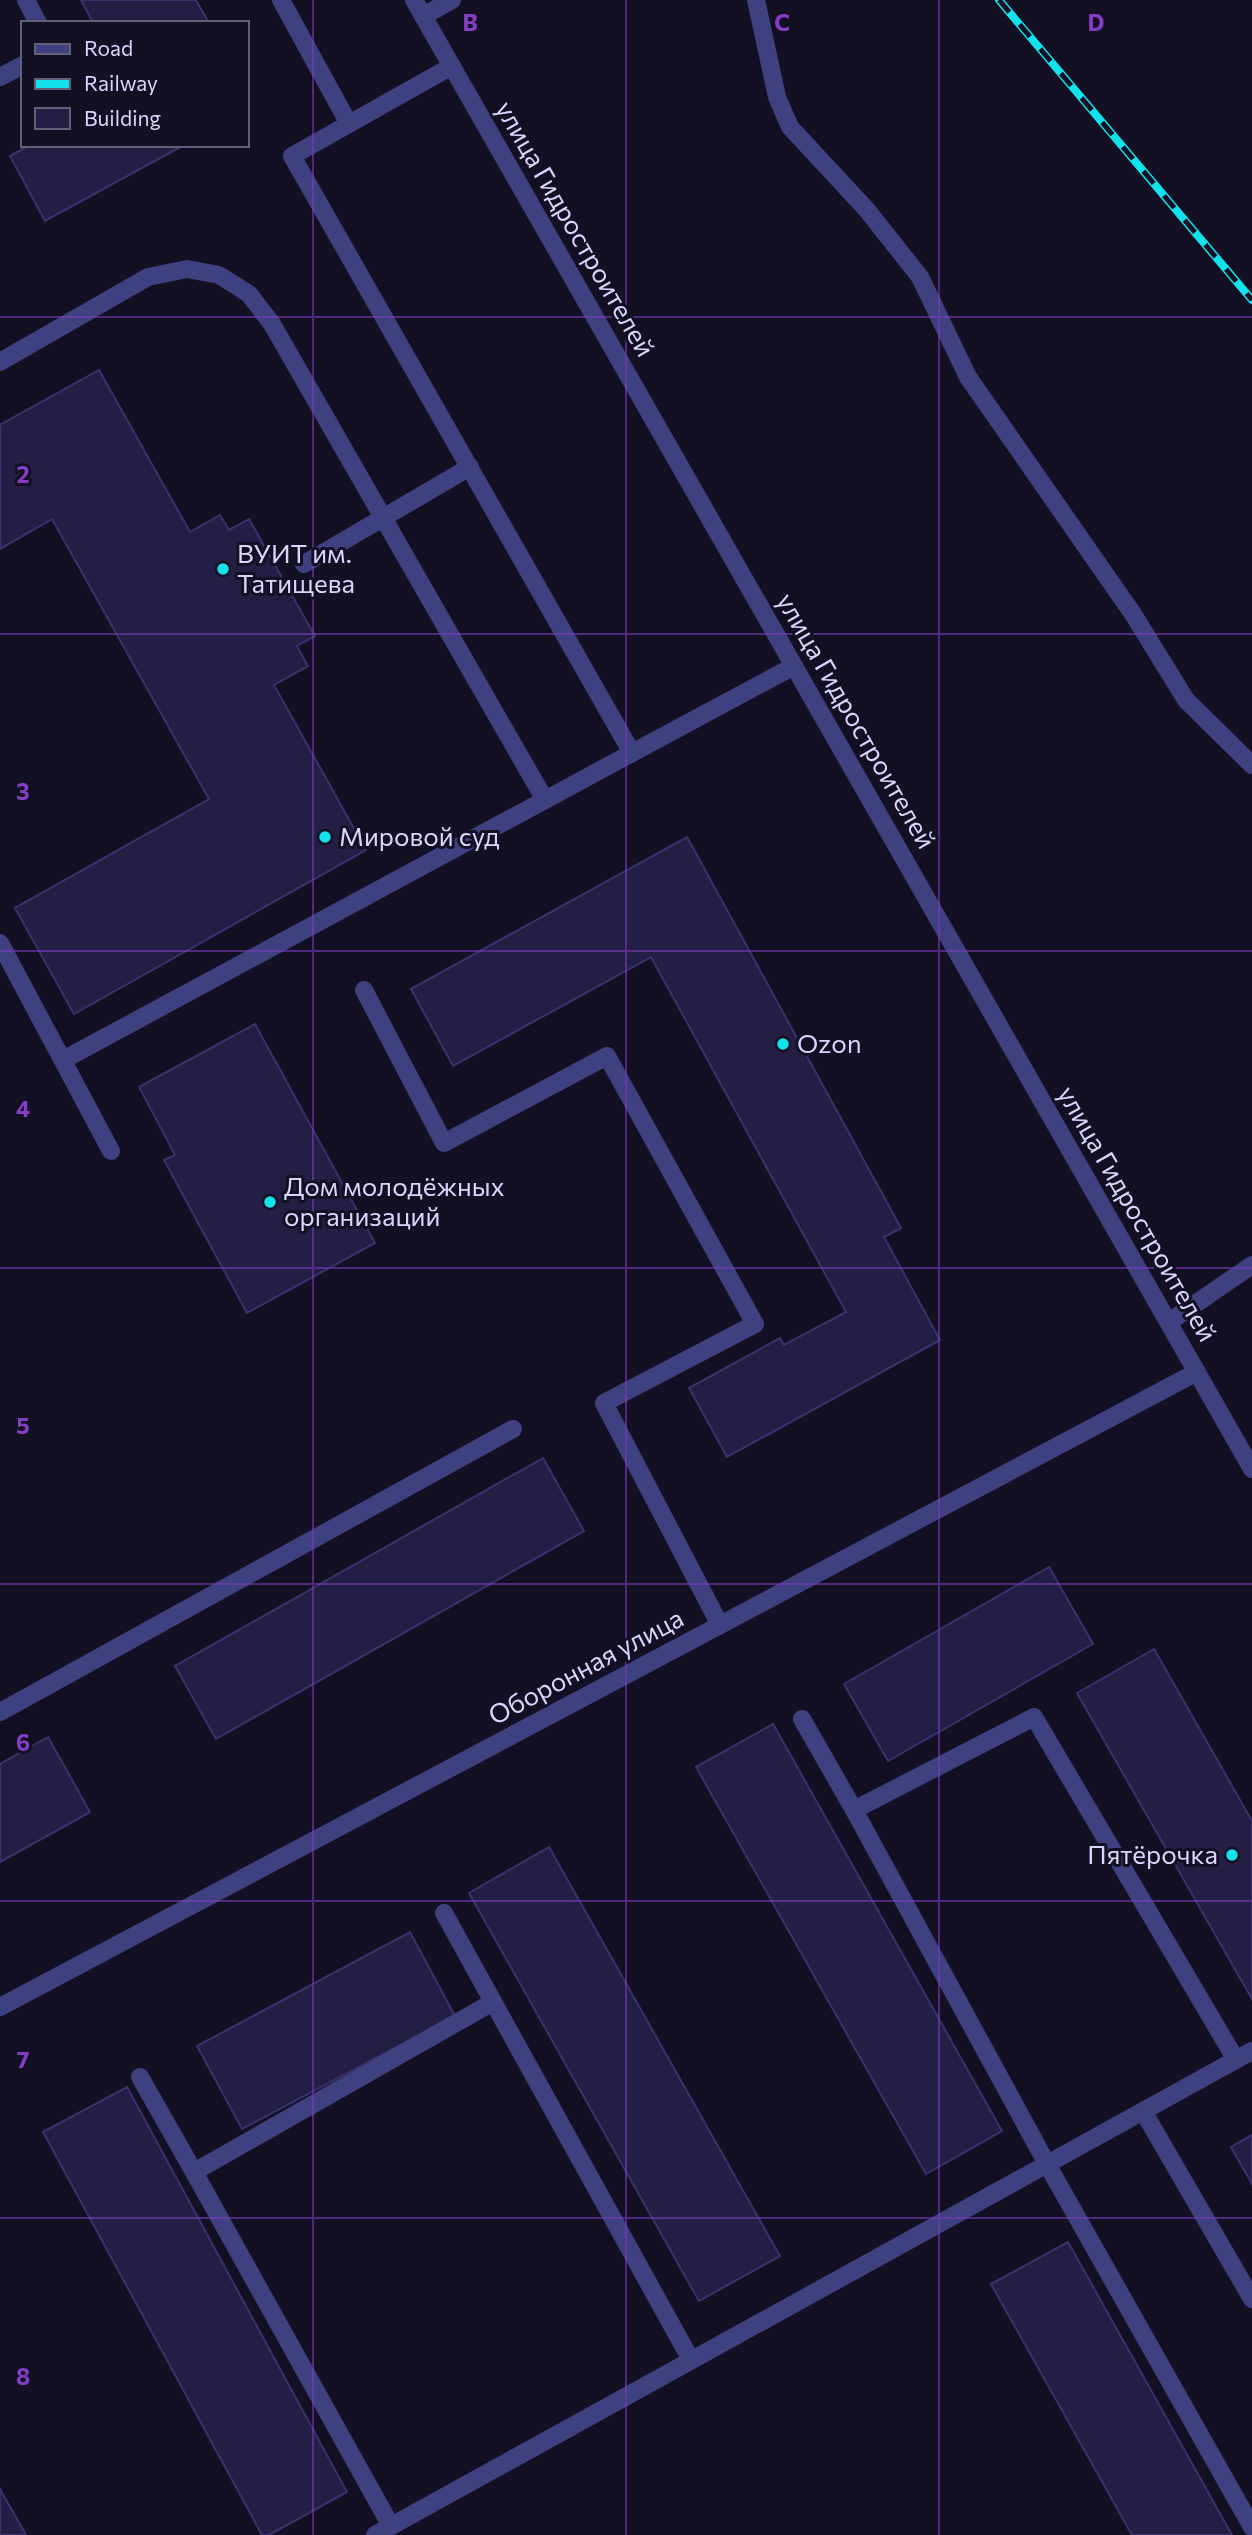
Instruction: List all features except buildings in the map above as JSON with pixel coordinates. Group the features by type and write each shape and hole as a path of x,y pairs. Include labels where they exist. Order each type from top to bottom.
{"street":[{"path":"26,0 37,21"},
{"path":"281,0 349,124"},
{"path":"419,8 452,0"},
{"path":"756,0 777,97 790,127 867,210 920,277 968,377 1133,614 1186,700 1252,765"},
{"name":"улица Гидростроителей","path":"419,8 1252,1469"},
{"path":"0,77 21,66"},
{"path":"452,66 292,156 632,753"},
{"path":"0,362 148,277 187,269 219,275 249,294 272,324 545,800"},
{"path":"304,564 470,467"},
{"path":"63,1060 794,666"},
{"path":"0,943 111,1151"},
{"path":"364,990 444,1143 607,1056 755,1324 604,1403 720,1625"},
{"path":"1169,1322 1252,1265"},
{"name":"Оборонная улица","path":"0,2007 1197,1372"},
{"path":"0,1712 513,1429"},
{"path":"854,1810 1034,1717 1236,2060"},
{"path":"802,1719 1047,2164 1252,2526"},
{"path":"444,1913 691,2360"},
{"path":"194,2172 493,2002"},
{"path":"140,2077 194,2172 383,2531 1252,2051"},
{"path":"1143,2111 1252,2300"}],"railway":[{"path":"999,0 1252,300"}],"place":[{"name":"ВУИТ им. Татищева","path":"223,569"},
{"name":"Мировой суд","path":"325,837"},
{"name":"Ozon","path":"783,1044"},
{"name":"Дом молодёжных организаций","path":"270,1202"},
{"name":"Пятёрочка","path":"1232,1855"}]}
